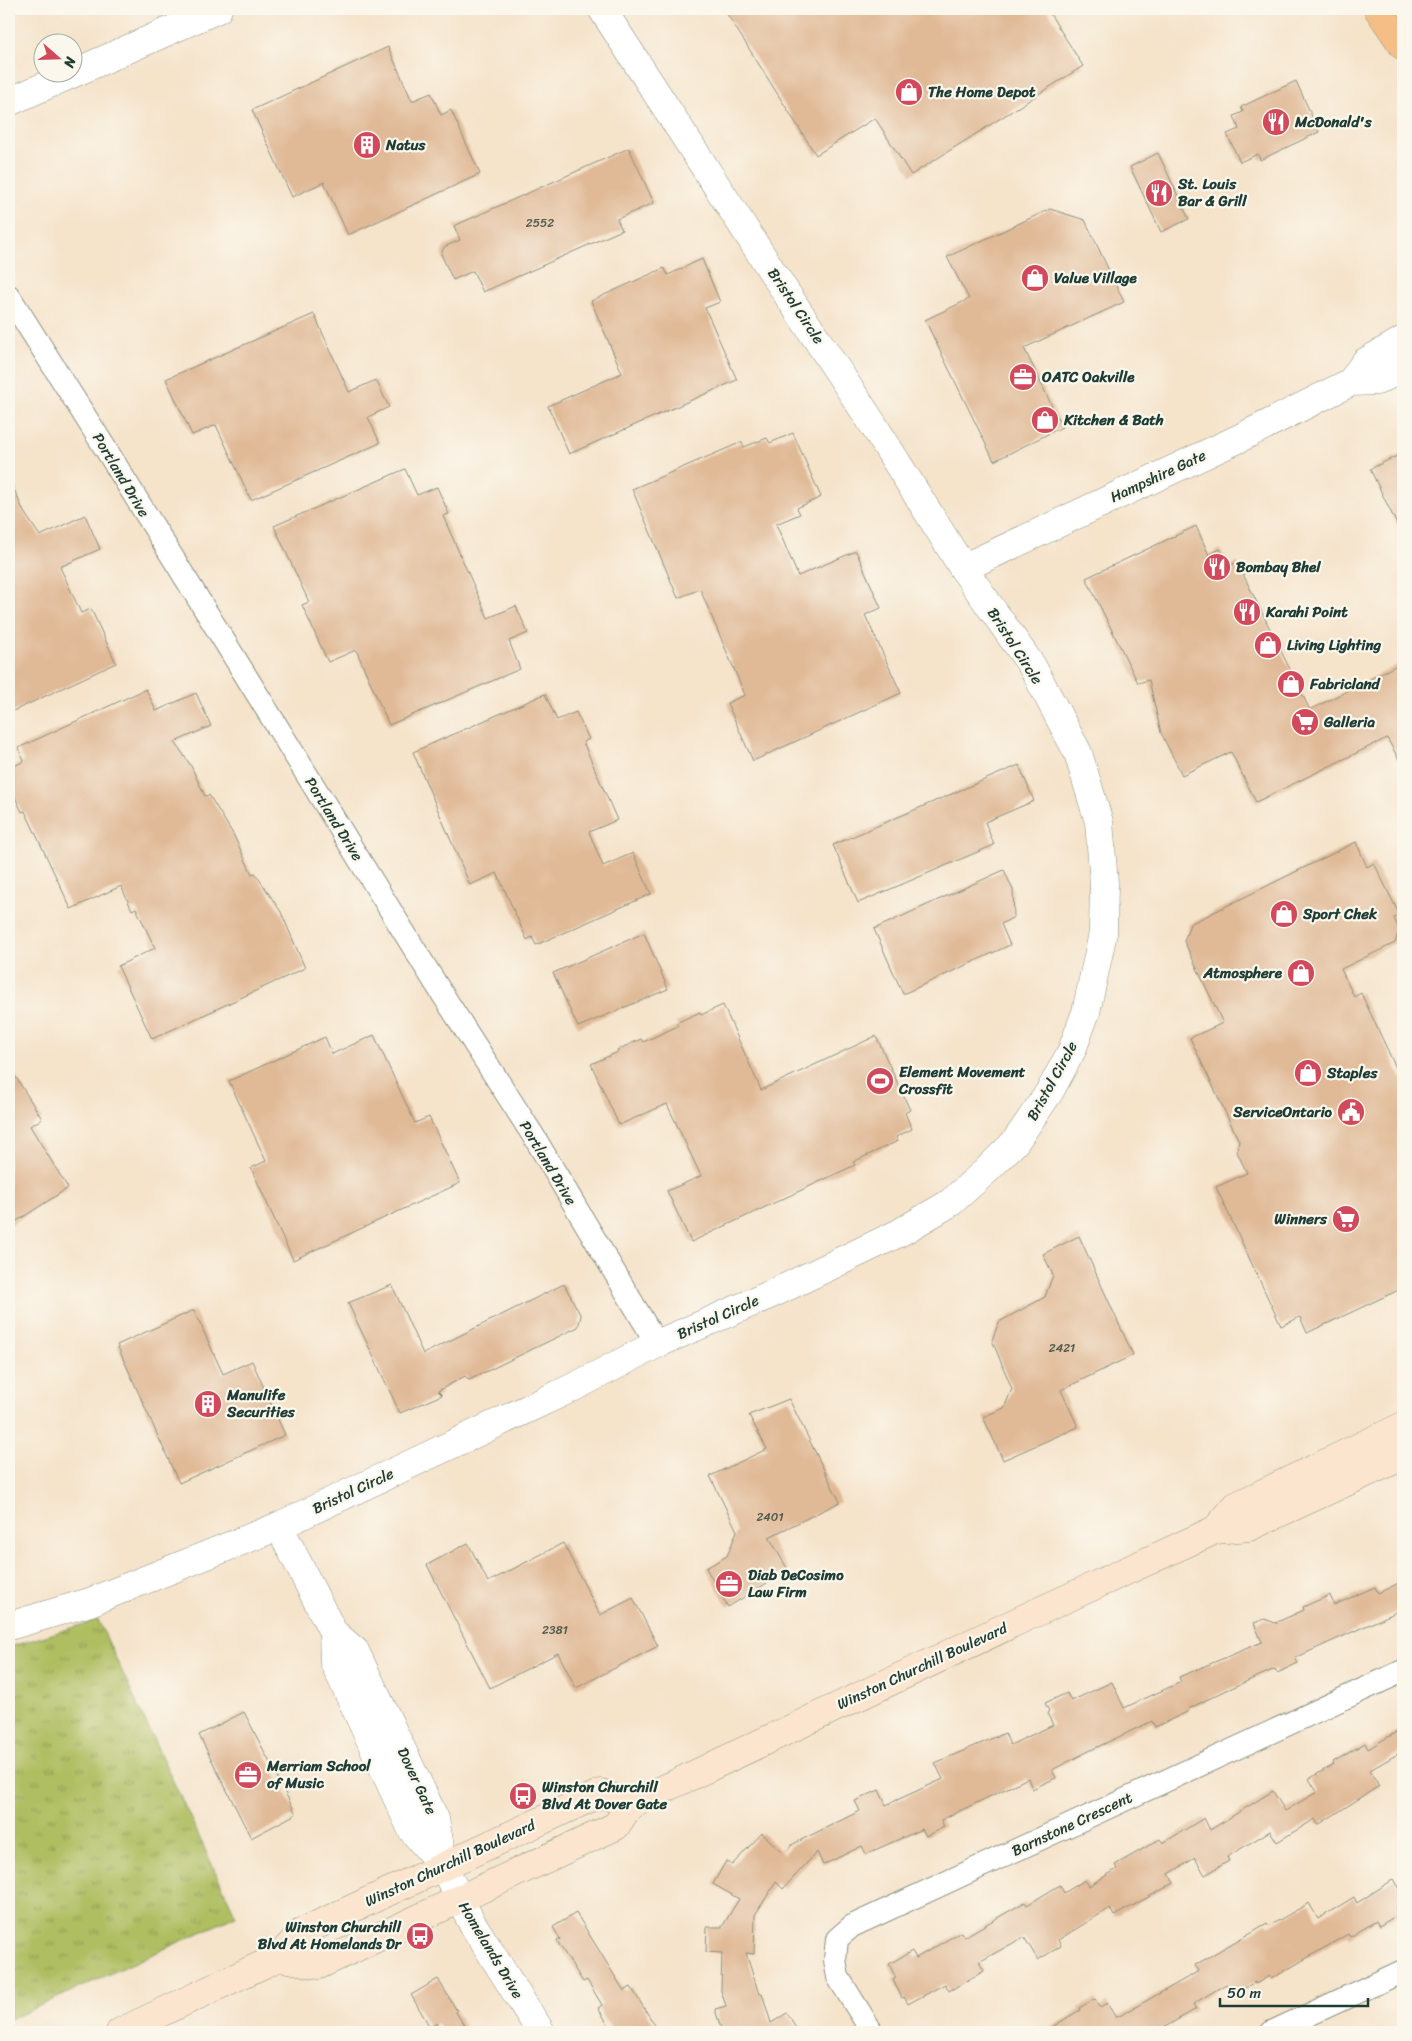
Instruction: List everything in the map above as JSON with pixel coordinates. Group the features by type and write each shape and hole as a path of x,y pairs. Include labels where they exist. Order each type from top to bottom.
{"main road":[{"path":"1378,9 1403,46"},
{"name":"Winston Churchill Boulevard","path":"1215,1530 1236,1506 1403,1426"},
{"name":"Winston Churchill Boulevard","path":"120,2032 279,1957 302,1932 601,1793 630,1805 1020,1620 1215,1530 1249,1527 1403,1456"},
{"path":"279,1957 319,1965 616,1826 630,1805"}],"street":[{"path":"9,102 218,9"},
{"name":"Bristol Circle","path":"9,1626 90,1602 279,1526 576,1386 657,1344 846,1259 899,1233 950,1203 988,1170 1016,1142 1050,1091 1072,1050 1086,1012 1103,933 1104,883 1099,822 1078,753 1032,666 963,568 869,418 602,9"},
{"name":"Portland Drive","path":"9,296 107,451 436,984 536,1140 657,1344"},
{"name":"Hampshire Gate","path":"1351,382 1365,362 1403,340"},
{"name":"Hampshire Gate","path":"963,568 1238,439 1351,382 1377,381 1403,368"},
{"name":"Dover Gate","path":"279,1526 333,1632 334,1662 412,1830 443,1866"},
{"name":"Barnstone Crescent","path":"872,2032 838,1977 836,1960 837,1939 852,1926 1403,1671"},
{"name":"Homelands Drive","path":"443,1866 472,1923 541,2032"},
{"path":"1272,2032 1403,1971"}],"green space":[{"path":"98,1620 236,1916 9,2020 9,1647"}],"building":[{"name":"The Home Depot","path":"724,9 1047,9 1083,66 911,175 875,118 816,155"},
{"name":"Natus","path":"388,47 412,101 431,93 441,115 451,110 480,174 348,235 324,182 292,197 252,110"},
{"name":"McDonald's","path":"1296,81 1319,132 1260,160 1258,154 1240,162 1227,134 1239,129 1234,116 1243,112 1241,107"},
{"path":"629,148 654,203 617,219 622,230 483,292 473,271 453,280 441,254 444,247 460,240 454,226"},
{"name":"St. Louis Bar & Grill","path":"1158,153 1189,219 1161,232 1130,167"},
{"name":"Value Village","path":"1050,209 1085,220 1124,302 1024,348 1062,427 994,461 925,320 969,299 947,257"},
{"path":"702,259 720,302 705,308 737,380 569,454 548,406 622,373 591,301 664,268 668,275"},
{"path":"314,314 349,392 376,380 389,407 368,417 380,443 251,500 216,425 192,435 166,379"},
{"path":"793,433 821,497 797,508 800,514 776,524 798,576 856,551 881,608 865,615 901,693 753,761 727,703 745,695 700,589 678,598 632,489 742,442 744,447 767,438 770,443"},
{"path":"1403,453 1403,537 1370,469"},
{"path":"405,469 417,495 437,487 449,514 443,516 488,618 516,606 528,633 509,641 520,669 389,725 356,650 328,662 302,605 309,602 274,526"},
{"path":"9,478 24,512 40,536 85,515 100,549 60,567 81,613 91,609 116,663 9,713"},
{"path":"1196,526 1209,555 1220,549 1230,566 1237,562 1310,710 1403,662 1403,767 1387,738 1256,802 1231,752 1182,775 1161,733 1149,680 1138,683 1086,578"},
{"path":"146,689 156,711 196,693 211,726 175,742 191,766 205,796 209,795 233,834 252,874 255,873 281,912 305,968 152,1039 118,966 155,948 136,908 132,910 121,886 71,909 25,811 22,812 9,784 9,769 24,761 18,748"},
{"path":"545,694 557,720 576,712 589,739 583,742 617,820 589,832 603,866 633,853 651,894 536,945 532,937 527,940 497,873 470,885 413,752"},
{"path":"1019,765 1034,801 985,822 994,845 858,903 833,845"},
{"path":"1356,842 1367,867 1374,863 1400,916 1394,918 1399,930 1395,943 1341,969 1354,997 1361,993 1403,1083 1403,1288 1307,1333 1300,1317 1281,1326 1216,1187 1247,1173 1237,1152 1239,1141 1190,1038 1223,1023 1184,941 1190,924"},
{"path":"1004,870 1013,890 1014,917 1001,924 1010,945 903,994 874,929"},
{"path":"644,933 668,989 578,1027 553,973"},
{"path":"723,1005 761,1090 876,1036 910,1110 905,1113 912,1129 896,1137 898,1141 853,1162 855,1165 691,1242 667,1191 701,1176 667,1104 619,1125 591,1064 641,1039 643,1042 678,1026 676,1023 700,1012 701,1015"},
{"path":"374,1035 415,1123 429,1117 460,1183 293,1260 251,1168 266,1161 229,1081 325,1037 332,1054"},
{"path":"9,1066 42,1119 30,1126 68,1188 9,1226"},
{"path":"1079,1236 1133,1355 1061,1390 1078,1427 1003,1460 983,1417 1004,1408 1012,1389 992,1340 999,1322 1045,1297 1053,1275 1043,1254"},
{"path":"564,1284 581,1316 578,1327 469,1380 465,1376 438,1391 442,1395 400,1413 348,1303 392,1285 423,1354"},
{"name":"Manulife Securities","path":"194,1310 223,1374 252,1361 285,1435 179,1483 117,1345"},
{"path":"789,1399 840,1502 769,1537 788,1570 728,1607 706,1568 727,1556 737,1531 710,1476 767,1449 749,1415"},
{"path":"468,1543 488,1582 563,1543 600,1615 633,1598 658,1646 576,1688 558,1653 490,1688 427,1565"},
{"path":"1403,1581 1403,1609 1295,1658 1298,1663 1277,1673 1275,1669 1227,1690 1155,1727 1152,1721 1089,1751 1052,1770 1056,1778 1032,1789 1028,1778 941,1820 944,1827 926,1836 922,1829 866,1854 862,1846 823,1865 817,1852 783,1889 776,1882 755,1915 754,1954 746,1953 759,1994 762,1993 771,2023 787,2013 799,2032 722,2032 715,2009 726,2006 721,1991 722,1953 706,1952 707,1927 722,1927 739,1899 713,1884 726,1861 732,1865 762,1833 784,1854 793,1844 860,1811 855,1801 879,1790 886,1805 943,1779 935,1763 1005,1733 1010,1745 1053,1725 1047,1713 1049,1711 1045,1703 1067,1693 1071,1701 1112,1682 1124,1708 1181,1682 1179,1677 1262,1642 1254,1623 1265,1619 1275,1623 1304,1610 1303,1607 1330,1595 1334,1605 1375,1587 1378,1593"},
{"name":"Merriam School of Music","path":"244,1712 296,1814 251,1838 199,1735"},
{"path":"1403,1728 1403,1751 1370,1770 1379,1786 1318,1825 1315,1819 1277,1842 1270,1831 1227,1857 1229,1861 1205,1875 1195,1858 1169,1874 1174,1883 1114,1916 1110,1908 1058,1940 1061,1946 1038,1960 1024,1937 979,1962 984,1971 949,1991 945,1984 908,2004 904,1997 902,1998 893,1980 896,1978 889,1964 912,1951 916,1958 961,1932 964,1937 1025,1902 1027,1905 1060,1885 1064,1893 1085,1880 1089,1886 1117,1869 1115,1865 1160,1839 1163,1843 1204,1818 1210,1830 1273,1791 1285,1811 1317,1792 1309,1779 1334,1764 1333,1762 1365,1743 1368,1749"},
{"path":"1394,1879 1403,1894 1403,1903 1396,1908 1399,1914 1379,1926 1376,1921 1350,1937 1348,1934 1271,1979 1269,1976 1233,1995 1226,1984 1193,2004 1196,2009 1156,2032 1044,2032 1095,1999 1100,2007 1107,2003 1116,2018 1199,1971 1195,1965 1267,1923 1269,1926 1309,1903 1318,1919 1354,1897 1357,1903"},
{"path":"576,1913 624,1991 631,1987 659,2032 613,2032 598,2008 602,2005 587,1980 583,1982 557,1941 560,1939 553,1927"},
{"path":"438,1979 468,2032 442,2032 437,2023 430,2027 411,1995"}],"place":[{"name":"The Home Depot","path":"909,92"},
{"name":"McDonald's","path":"1276,122"},
{"name":"Natus","path":"367,145"},
{"name":"St. Louis Bar & Grill","path":"1159,193"},
{"name":"Value Village","path":"1035,278"},
{"name":"OATC Oakville","path":"1023,377"},
{"name":"Kitchen & Bath","path":"1045,420"},
{"name":"Bombay Bhel","path":"1217,567"},
{"name":"Karahi Point","path":"1247,612"},
{"name":"Living Lighting","path":"1268,645"},
{"name":"Fabricland","path":"1291,684"},
{"name":"Galleria","path":"1305,722"},
{"name":"Sport Chek","path":"1284,914"},
{"name":"Atmosphere","path":"1301,973"},
{"name":"Staples","path":"1308,1073"},
{"name":"Element Movement Crossfit","path":"880,1081"},
{"name":"ServiceOntario","path":"1351,1112"},
{"name":"Winners","path":"1346,1219"},
{"name":"Manulife Securities","path":"208,1404"},
{"name":"Diab DeCosimo Law Firm","path":"729,1584"},
{"name":"Merriam School of Music","path":"248,1775"},
{"name":"Winston Churchill Blvd At Dover Gate","path":"523,1796"},
{"name":"Winston Churchill Blvd At Homelands Dr","path":"420,1936"}]}
